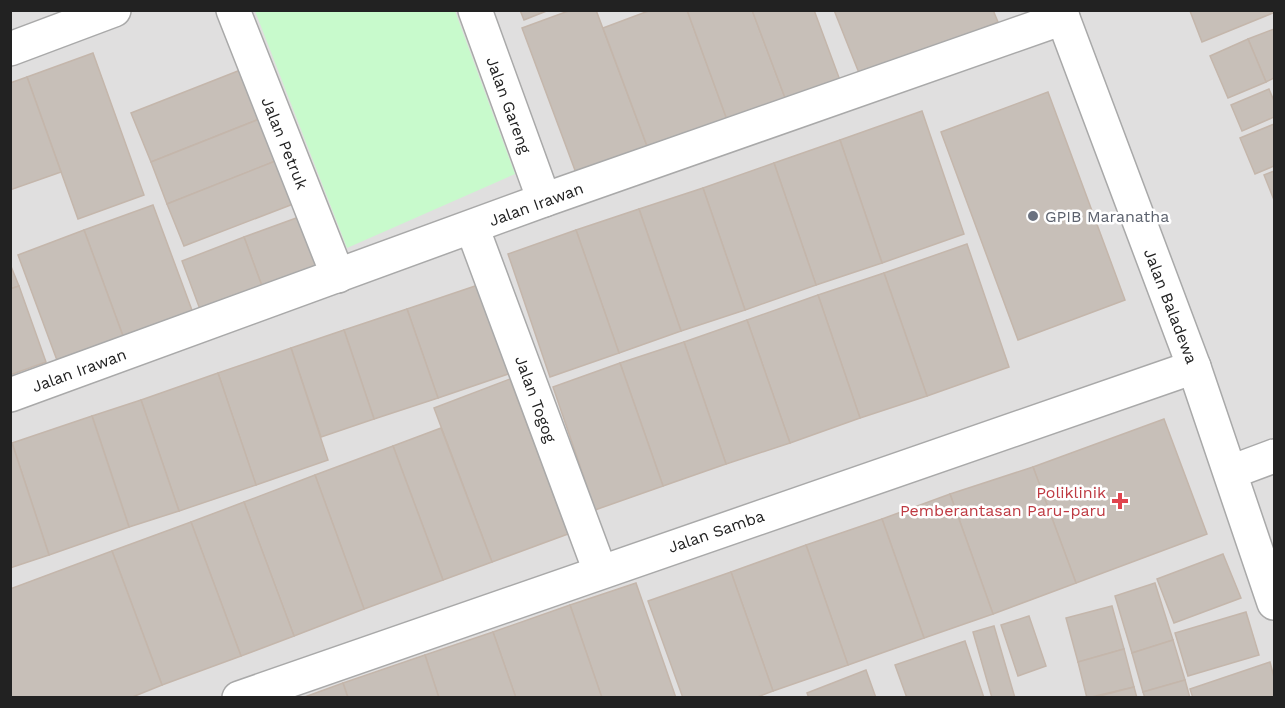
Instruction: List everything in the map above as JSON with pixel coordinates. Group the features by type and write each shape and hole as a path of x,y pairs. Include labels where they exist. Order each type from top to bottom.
{"street":[{"path":"10,49 114,10"},
{"name":"Jalan Petruk","path":"233,10 338,276"},
{"name":"Jalan Gareng","path":"474,10 544,200"},
{"name":"Jalan Irawan","path":"10,395 1062,14"},
{"name":"Jalan Baladewa","path":"1062,14 1194,367 1275,603"},
{"name":"Jalan Togog","path":"472,227 600,571"},
{"name":"Jalan Samba","path":"239,698 1194,367"},
{"path":"1231,472 1275,456"}],"shaded area":[{"path":"11,11 1274,11 1274,697 11,697"}],"green space":[{"path":"255,11 455,11 515,174 347,248"}],"building":[{"path":"520,10 549,10 524,20"},
{"path":"571,10 596,10 650,154 579,181 522,28"},
{"path":"651,10 687,10 729,125 650,154 603,28"},
{"path":"687,10 752,10 787,103 729,125"},
{"path":"752,10 814,10 841,83 787,103"},
{"path":"834,10 993,10 998,22 861,78"},
{"path":"1272,10 1273,13 1202,42 1190,11"},
{"path":"1274,29 1274,78 1266,82 1248,39"},
{"path":"1248,39 1266,82 1228,98 1210,56"},
{"path":"93,53 144,195 78,219 27,77"},
{"path":"248,67 267,116 151,162 131,113"},
{"path":"27,77 61,172 10,190 10,83"},
{"path":"1269,89 1274,101 1274,117 1242,131 1231,105"},
{"name":"GPIB Maranatha","path":"1048,92 1125,300 1018,340 941,132"},
{"path":"922,111 964,234 882,263 840,140"},
{"path":"267,116 283,158 167,204 151,162"},
{"path":"1274,124 1274,166 1255,174 1240,138"},
{"path":"840,140 882,263 816,285 774,163"},
{"path":"283,158 301,201 184,246 167,204"},
{"path":"774,163 816,285 745,310 703,188"},
{"path":"1274,171 1274,200 1264,175"},
{"path":"703,188 745,310 681,331 639,209"},
{"path":"153,205 196,321 127,347 84,230"},
{"path":"639,209 681,331 619,353 576,230"},
{"path":"299,217 321,276 266,297 244,237"},
{"path":"84,230 127,347 61,371 18,255"},
{"path":"576,230 619,353 550,377 508,254"},
{"path":"244,237 266,297 204,320 182,261"},
{"path":"967,244 1009,367 927,396 884,273"},
{"path":"10,264 19,286 10,289"},
{"path":"884,273 927,396 860,418 818,295"},
{"path":"484,283 514,372 438,398 407,309"},
{"path":"19,286 46,362 10,375 10,289"},
{"path":"818,295 860,418 790,443 747,320"},
{"path":"407,309 438,398 374,419 344,330"},
{"path":"747,320 790,443 726,464 684,342"},
{"path":"344,330 374,419 321,437 291,348"},
{"path":"684,342 726,464 663,486 620,363"},
{"path":"291,348 328,460 256,485 218,373"},
{"path":"620,363 663,486 595,510 553,387"},
{"path":"218,373 256,485 179,511 141,400"},
{"path":"510,379 568,534 492,562 434,408"},
{"path":"141,400 179,511 129,527 92,416"},
{"path":"92,416 129,527 49,555 12,443"},
{"name":"Poliklinik Pemberantasan Paru-paru","path":"1164,419 1207,534 1076,583 1033,467"},
{"path":"441,428 492,562 443,580 393,446"},
{"path":"12,443 49,555 10,568 10,444"},
{"path":"393,446 443,580 364,609 315,475"},
{"path":"1033,467 1076,583 993,614 950,494"},
{"path":"315,475 364,609 294,636 244,502"},
{"path":"950,494 993,614 924,638 882,519"},
{"path":"244,502 294,636 241,656 191,522"},
{"path":"882,519 924,638 848,665 806,545"},
{"path":"191,522 241,656 162,685 112,551"},
{"path":"806,545 848,665 773,691 731,572"},
{"path":"112,551 162,685 130,698 10,698 10,589"},
{"path":"1223,554 1241,598 1174,623 1157,579"},
{"path":"731,572 773,691 755,698 683,698 648,601"},
{"path":"636,583 676,698 602,698 570,605"},
{"path":"1155,583 1173,640 1132,653 1115,596"},
{"path":"570,605 602,698 516,698 493,632"},
{"path":"1112,606 1124,649 1078,662 1066,618"},
{"path":"1246,612 1259,655 1188,676 1175,633"},
{"path":"1029,616 1046,666 1018,676 1001,625"},
{"path":"994,626 1015,698 992,698 973,632"},
{"path":"493,632 516,698 439,698 425,655"},
{"path":"1173,640 1185,680 1143,692 1132,653"},
{"path":"965,641 984,698 907,698 895,665"},
{"path":"1124,649 1134,687 1087,698 1078,662"},
{"path":"425,655 439,698 348,698 343,683"},
{"path":"1270,662 1274,677 1274,696 1270,698 1193,698 1190,689"},
{"path":"866,670 876,698 809,698 807,693"},
{"path":"1185,680 1190,698 1145,698 1143,692"},
{"path":"343,683 348,698 302,698"},
{"path":"1134,687 1137,698 1092,698"}],"place":[{"name":"GPIB Maranatha","path":"1033,216"},
{"name":"Poliklinik Pemberantasan Paru-paru","path":"1120,501"}]}
